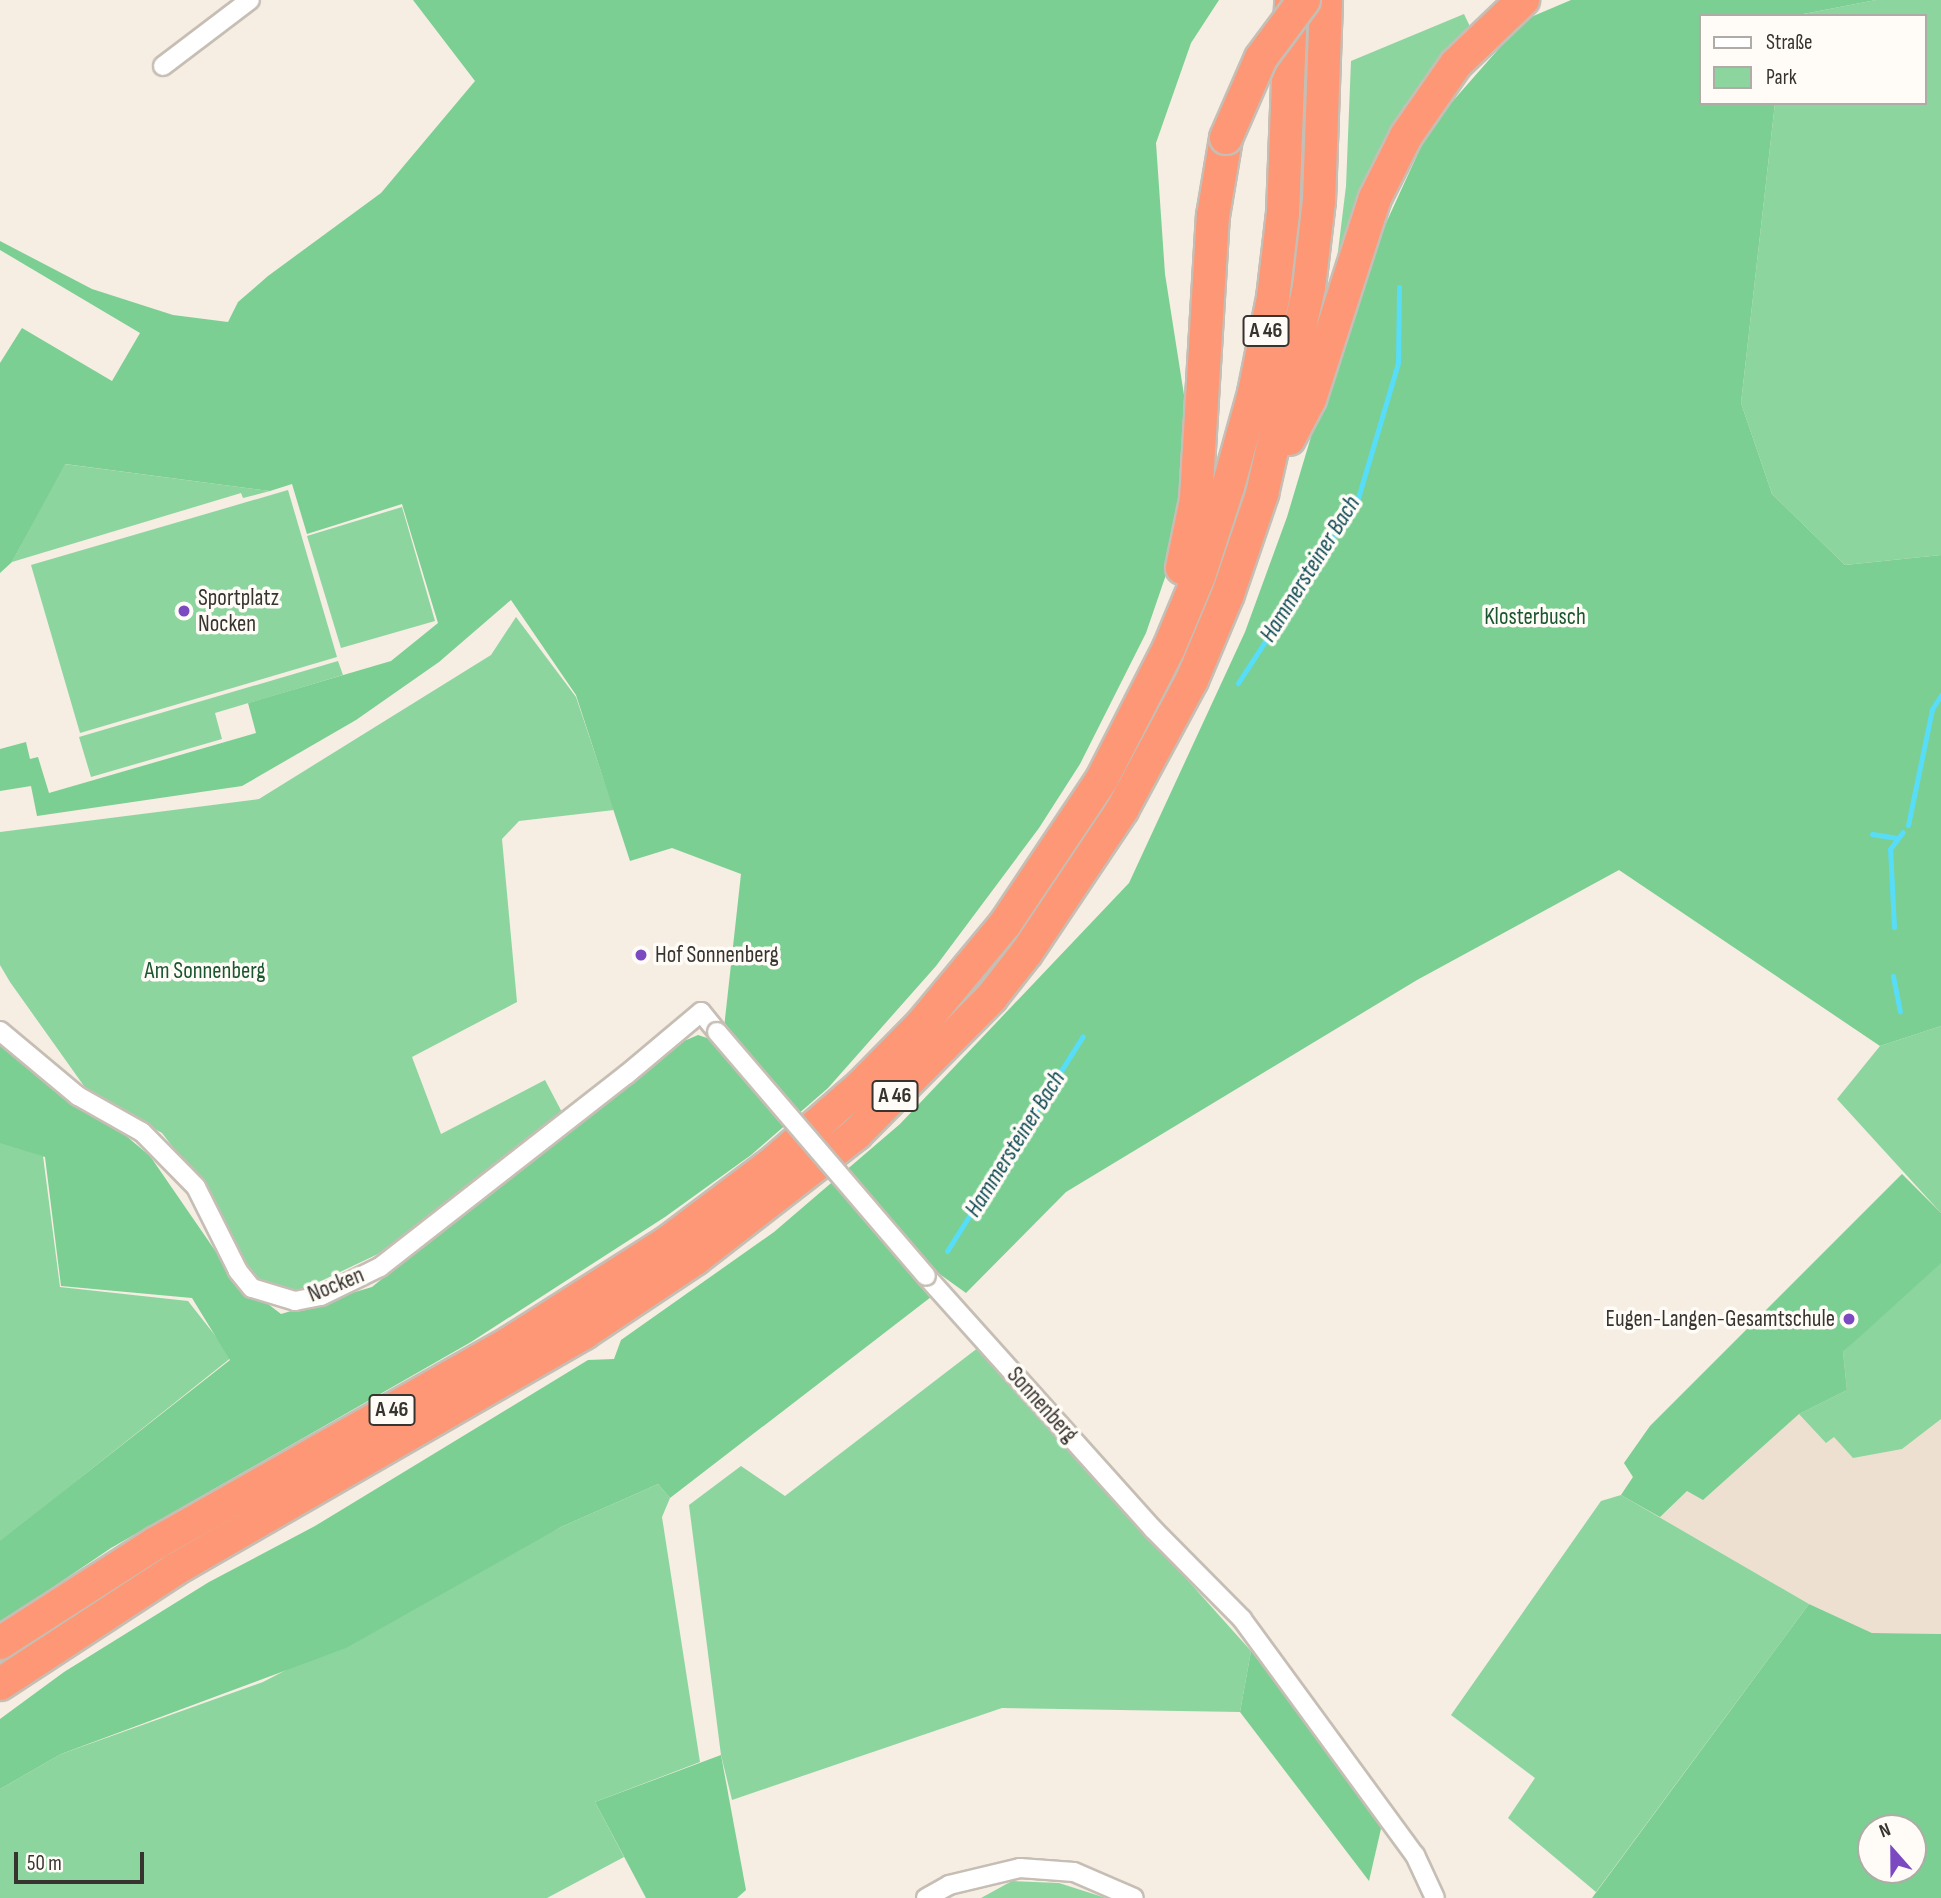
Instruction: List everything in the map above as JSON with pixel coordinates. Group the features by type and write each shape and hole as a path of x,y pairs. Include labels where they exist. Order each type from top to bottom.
{"highway":[{"name":"A 46","path":"0,1643 156,1543 592,1292 732,1195 815,1128 922,1024 1028,894 1102,779 1169,648 1199,576 1228,486 1254,393 1273,298 1283,213 1291,0"},
{"path":"1169,648 1196,500 1213,216 1226,138 1261,58 1304,0"},
{"name":"A 46","path":"0,1684 174,1570 584,1333 695,1259 856,1134 991,998 1060,907 1122,810 1192,680 1228,594 1262,494 1309,287 1320,201 1326,0"},
{"path":"1262,494 1310,399 1375,198 1406,136 1437,89 1477,40 1523,0"}],"street":[{"path":"163,66 250,0"},
{"name":"Nocken","path":"0,1031 78,1096 142,1132 196,1187 238,1271 252,1288 295,1301 321,1296 380,1267 626,1075 701,1012"},
{"name":"Sonnenberg","path":"701,1012 926,1276 1153,1529 1242,1619 1415,1855 1435,1898"},
{"path":"926,1898 961,1881 1020,1868 1074,1872 1134,1898"}],"shaded area":[{"name":"Eugen-Langen-Gesamtschule","path":"1902,1174 1941,1213 1941,1634 1872,1633 1809,1604 1621,1495 1633,1477 1624,1463 1650,1426"}],"green space":[{"path":"413,0 1219,0 1191,43 1156,143 1165,274 1184,395 1181,531 1146,633 1080,764 1039,828 936,966 828,1088 751,1155 665,1217 471,1342 111,1548 0,1623 0,1541 230,1360 192,1298 61,1286 45,1157 0,1143 0,1044 82,1099 150,1156 234,1278 281,1314 372,1287 670,1047 698,1035 710,1039 724,1028 741,874 672,848 630,861 576,695 511,600 439,662 356,720 242,786 37,816 31,786 0,791 0,749 26,742 30,759 38,757 49,793 256,733 248,703 391,661 438,623 402,504 307,534 292,484 270,491 65,464 12,562 0,573 0,363 22,328 112,381 140,333 0,250 0,241 92,289 173,315 228,322 238,302 268,276 381,193 475,81"},
{"name":"Klosterbusch","path":"1571,0 1876,0 1803,14 1700,14 1700,105 1775,105 1741,403 1772,494 1845,565 1941,555 1941,1026 1880,1046 1619,870 1417,980 1066,1192 966,1293 934,1270 920,1281 931,1297 670,1498 658,1484 561,1527 346,1648 61,1754 0,1789 0,1719 64,1672 209,1582 315,1526 588,1360 614,1359 621,1340 774,1232 900,1124 1129,883 1245,632 1287,517 1354,293 1430,127 1524,20"},
{"path":"1876,0 1941,0 1941,555 1845,565 1772,494 1741,403 1775,105 1927,105 1927,14 1803,14"},
{"path":"1464,14 1474,35 1404,106 1367,186 1335,276 1346,186 1351,61"},
{"path":"64,464 270,491 243,498 241,493 12,562"},
{"name":"Sportplatz Nocken","path":"288,490 337,657 80,733 31,565"},
{"path":"402,507 435,621 341,648 307,536"},
{"name":"Am Sonnenberg","path":"516,617 576,697 614,810 519,821 502,839 517,1002 412,1057 441,1134 545,1080 564,1116 378,1254 300,1291 261,1282 243,1263 194,1175 162,1133 81,1088 84,1086 0,965 0,832 259,799 491,655"},
{"path":"338,661 343,675 215,713 222,739 91,777 79,737"},
{"path":"1941,1026 1941,1213 1837,1099 1880,1046"},
{"path":"0,1142 43,1156 60,1287 188,1301 232,1357 0,1542"},
{"path":"1902,1174 1941,1213 1941,1263 1843,1352 1847,1390 1799,1414 1703,1500 1687,1491 1660,1517 1621,1495 1633,1477 1624,1463 1650,1426"},
{"path":"1937,1262 1941,1263 1941,1419 1902,1449 1853,1458 1834,1437 1826,1443 1799,1414 1847,1390 1843,1352"},
{"path":"979,1347 1251,1651 1240,1712 1002,1708 732,1800 721,1755 689,1505 741,1466 785,1496"},
{"path":"658,1484 670,1498 662,1517 700,1762 595,1802 624,1857 547,1898 0,1898 0,1789 61,1754 263,1682 561,1527"},
{"path":"1621,1495 1809,1604 1596,1892 1508,1818 1535,1778 1451,1715 1601,1501"},
{"path":"1809,1604 1872,1633 1941,1634 1941,1898 1592,1898"},
{"path":"1251,1651 1383,1820 1369,1881 1240,1712"},
{"path":"721,1755 746,1890 737,1898 646,1898 595,1802"},
{"path":"1012,1881 1059,1883 1106,1898 981,1898"}],"waterway":[{"name":"Hammersteiner Bach","path":"1238,683 1358,498 1398,363 1399,287"},
{"path":"1908,825 1932,709 1941,695"},
{"path":"1894,927 1890,849 1903,832"},
{"path":"1872,834 1896,838"},
{"path":"1893,976 1900,1011"},
{"name":"Hammersteiner Bach","path":"947,1251 1083,1036"}],"place":[{"name":"Sportplatz Nocken","path":"184,611"},
{"name":"Hof Sonnenberg","path":"641,955"},
{"name":"Eugen-Langen-Gesamtschule","path":"1849,1319"}]}
